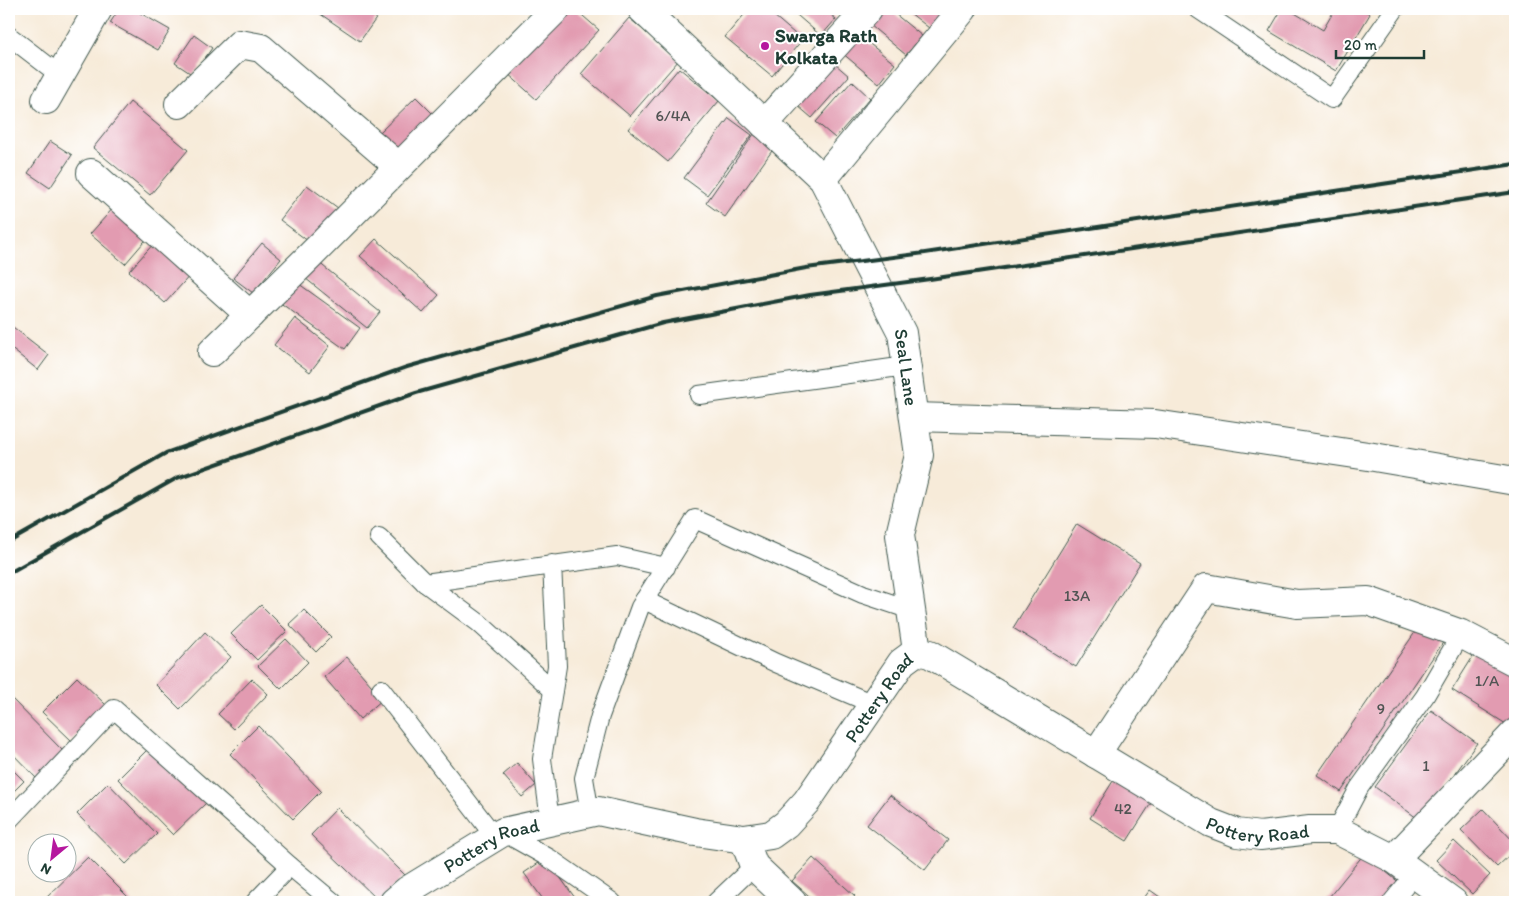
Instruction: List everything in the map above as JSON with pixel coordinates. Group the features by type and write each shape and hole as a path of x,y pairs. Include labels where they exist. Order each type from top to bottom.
{"street":[{"path":"46,100 98,9"},
{"name":"Seal Lane","path":"642,9 823,179 902,333 919,455 900,535 917,651"},
{"path":"764,124 868,9"},
{"path":"823,179 963,9"},
{"path":"212,352 398,166 539,14"},
{"path":"179,104 240,44 260,48 398,166"},
{"path":"91,173 250,315"},
{"path":"914,417 1155,424 1368,456 1515,481"},
{"path":"1096,754 1206,588 1297,604 1368,601 1461,634 1515,662"},
{"name":"Pottery Road","path":"394,902 408,890 499,835 598,811 695,832 744,839 771,835 786,824 807,801 902,662 917,651 930,654 1211,823 1237,833 1260,836 1310,830 1337,830 1405,867 1454,902"},
{"path":"1405,867 1515,733"},
{"path":"744,839 754,866 792,902"}],"lane":[{"path":"1198,9 1332,99 1395,9"},
{"path":"9,36 61,76"},
{"path":"699,395 906,366"},
{"path":"590,813 584,778 600,716 644,600 696,519 863,594 911,610"},
{"path":"379,537 425,583 479,623 553,690"},
{"path":"425,583 617,556 666,567"},
{"path":"550,822 542,759 557,666 552,564"},
{"path":"644,600 776,664 873,704"},
{"path":"1337,830 1360,788 1425,696 1461,634"},
{"path":"381,689 499,835 549,858 612,902"},
{"path":"9,820 114,709 332,902"},
{"path":"255,902 290,866"},
{"path":"716,902 754,866"},
{"path":"1392,902 1405,867"}],"building":[{"path":"119,9 133,9 170,30 158,50 110,23"},
{"path":"313,9 374,9 380,13 360,41"},
{"path":"563,9 575,9 599,30 536,99 506,72"},
{"path":"749,9 766,9 802,40 772,76 725,37"},
{"path":"790,9 824,9 836,19 821,36"},
{"path":"884,9 889,9 922,36 906,55 870,25"},
{"path":"905,9 945,9 929,28"},
{"path":"1282,9 1288,9 1323,30 1335,9 1362,9 1370,14 1336,71 1269,31"},
{"path":"629,18 679,60 630,116 581,74"},
{"path":"856,33 895,64 879,84 841,52"},
{"path":"194,35 212,48 193,75 175,63"},
{"path":"827,57 849,76 812,118 790,99"},
{"path":"679,68 719,101 668,162 628,129"},
{"path":"852,81 870,98 835,138 816,122"},
{"path":"416,97 438,119 400,155 379,133"},
{"path":"130,102 188,150 150,195 93,148"},
{"path":"729,118 752,135 707,195 684,178"},
{"path":"754,134 774,148 725,217 706,203"},
{"path":"50,141 72,155 50,188 28,173"},
{"path":"307,185 342,211 316,247 280,220"},
{"path":"115,206 150,235 125,264 90,234"},
{"path":"376,239 439,295 423,313 360,256"},
{"path":"156,241 192,273 165,303 129,271"},
{"path":"262,243 281,259 253,293 233,278"},
{"path":"318,262 380,312 367,328 305,278"},
{"path":"295,281 360,328 345,349 279,302"},
{"path":"295,318 330,346 310,372 274,345"},
{"path":"9,324 49,355 38,370 9,347"},
{"path":"1077,524 1140,563 1076,667 1013,628"},
{"path":"261,605 287,631 257,660 231,634"},
{"path":"304,610 331,637 316,652 289,624"},
{"path":"1420,625 1444,641 1341,792 1317,775"},
{"path":"205,632 231,657 180,709 156,685"},
{"path":"286,639 308,662 281,689 258,666"},
{"path":"1479,647 1515,670 1514,729 1452,690"},
{"path":"347,657 383,699 360,719 324,677"},
{"path":"77,677 106,705 72,741 42,712"},
{"path":"252,679 268,694 234,729 218,714"},
{"path":"9,696 64,752 37,779 9,750"},
{"path":"1431,710 1477,743 1421,821 1375,787"},
{"path":"258,726 321,791 293,819 230,754"},
{"path":"150,747 206,803 173,835 118,779"},
{"path":"517,763 536,785 522,797 503,775"},
{"path":"9,766 24,781 9,796"},
{"path":"1118,773 1155,797 1127,841 1090,818"},
{"path":"108,783 157,834 126,864 77,814"},
{"path":"890,795 948,840 925,870 867,825"},
{"path":"337,808 405,875 379,901 311,835"},
{"path":"1483,809 1515,843 1515,850 1497,867 1461,830"},
{"path":"1454,841 1490,875 1472,894 1436,860"},
{"path":"1364,854 1401,884 1386,902 1325,902"},
{"path":"88,857 133,902 42,902 60,884 78,884 78,867"},
{"path":"546,858 578,902 545,902 524,873"},
{"path":"813,858 855,896 849,902 816,902 792,881"},
{"path":"1150,890 1167,902 1141,902"}],"railway":[{"path":"9,542 166,453 407,367 657,296 806,268 925,253 1515,164"},
{"path":"9,573 177,478 416,393 663,323 810,295 930,279 1515,192"}],"place":[{"name":"Swarga Rath Kolkata","path":"765,46"}]}
